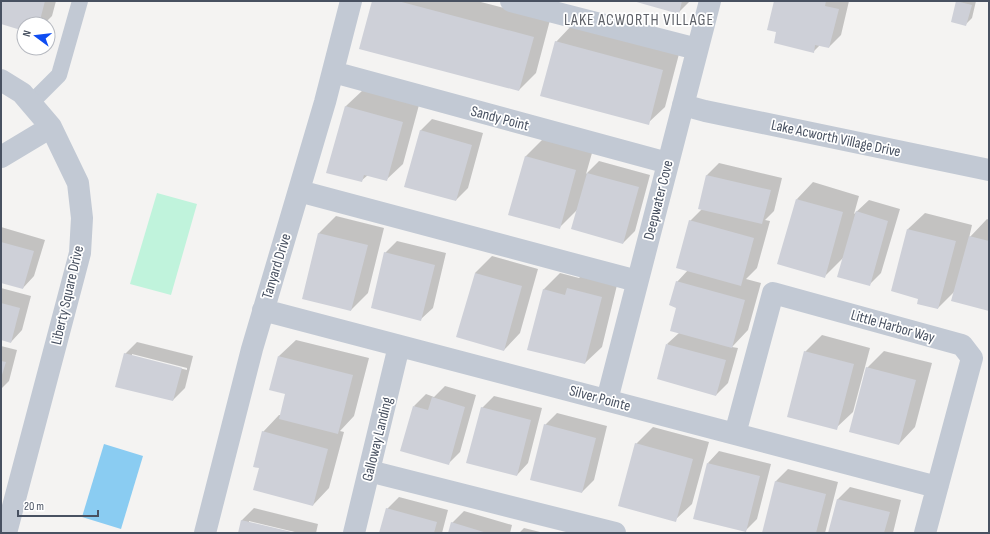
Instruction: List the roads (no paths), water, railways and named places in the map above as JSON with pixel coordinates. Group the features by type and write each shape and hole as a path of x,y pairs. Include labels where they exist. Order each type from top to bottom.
{"street":[{"name":"Tanyard Drive","path":"205,533 252,349 333,72 351,1"},
{"path":"511,1 697,49"},
{"name":"Deepwater Cove","path":"607,400 710,1"},
{"name":"Sandy Point","path":"333,72 668,163"},
{"name":"Liberty Square Drive","path":"1,80 22,92 51,127 78,183 82,218 80,253 6,533"},
{"name":"Lake Acworth Village Drive","path":"683,105 989,170"},
{"path":"1,157 51,127"},
{"path":"299,191 637,281"},
{"name":"Little Harbor Way","path":"735,434 773,293 962,345 972,358 925,533"},
{"name":"Silver Pointe","path":"263,310 934,486 938,485"},
{"name":"Galloway Landing","path":"354,533 400,346"},
{"path":"369,471 615,533"}],"lane":[{"path":"31,102 59,75 80,1"}],"water":[{"path":"104,444 143,456 121,529 82,517"}],"district":[{"name":"LAKE ACWORTH VILLAGE","path":"639,19"}]}
